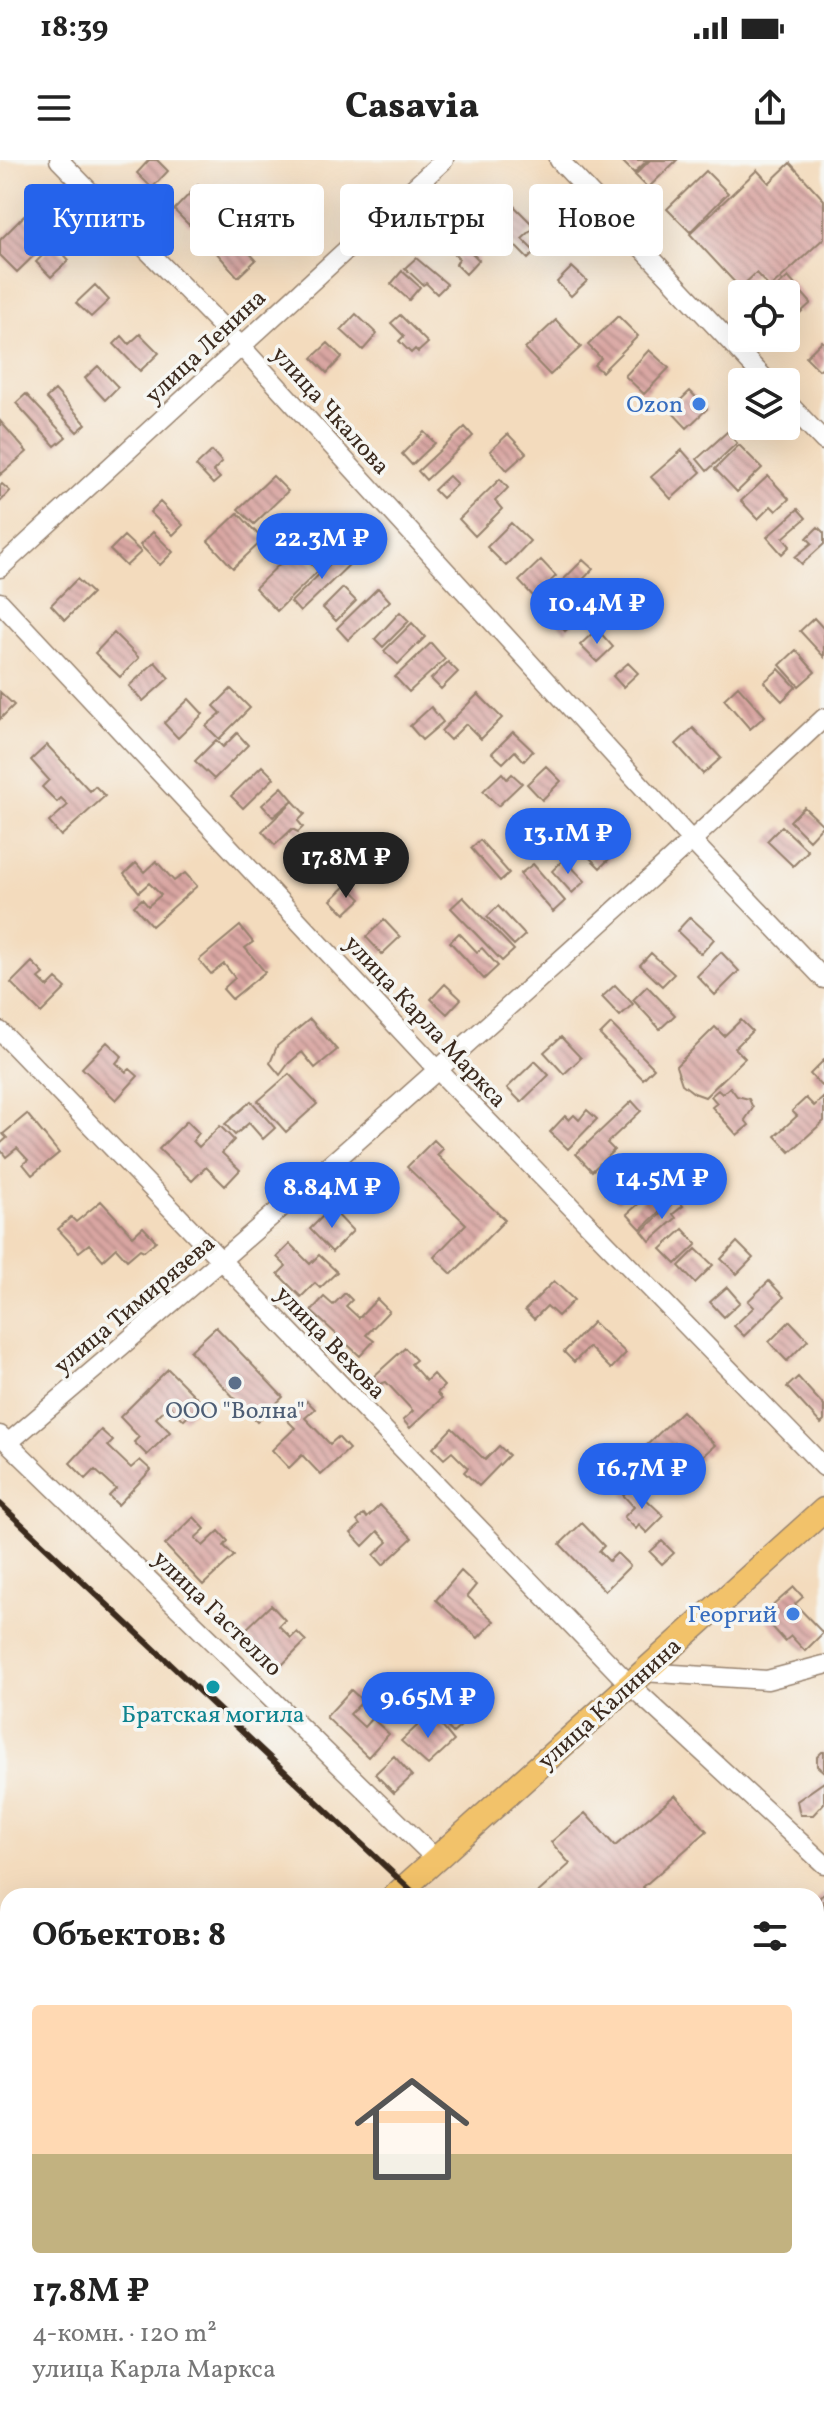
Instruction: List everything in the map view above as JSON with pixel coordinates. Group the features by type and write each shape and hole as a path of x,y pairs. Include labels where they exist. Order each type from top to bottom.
{"main road":[{"name":"улица Калинина","path":"404,1888 824,1510"}],"street":[{"name":"улица Чкалова","path":"59,160 240,345 692,841 824,979"},
{"name":"улица Ленина","path":"0,568 444,160"},
{"path":"559,160 755,368"},
{"path":"800,416 824,441"},
{"name":"улица Карла Маркса","path":"0,602 437,1069 824,1467"},
{"name":"улица Тимирязева","path":"4,1439 221,1262 692,841 824,718"},
{"name":"улица Вехова","path":"0,1031 221,1262 824,1864"},
{"name":"улица Гастелло","path":"4,1439 436,1859"},
{"path":"636,1678 767,1680 824,1665"}],"building":[{"path":"149,160 157,160 168,171 156,184 148,184 137,173"},
{"path":"621,160 648,160 634,173"},
{"path":"650,160 677,160 652,184 644,184 635,175"},
{"path":"790,163 824,200 824,238 779,280 763,280 756,273 749,280 733,280 690,234 757,170 769,183"},
{"path":"706,171 728,193 690,232 667,209"},
{"path":"190,193 189,225 174,210"},
{"path":"514,206 529,221 529,233 522,239 529,246 531,256 528,259 513,244"},
{"path":"24,216 24,256 34,256 17,272 0,255 0,240"},
{"path":"42,256 65,256 69,260 51,277 36,262"},
{"path":"219,256 252,256 256,260 238,277"},
{"path":"456,256 475,256 479,260 466,274 456,264 459,259"},
{"path":"416,258 447,284 437,294 405,268"},
{"path":"572,267 587,281 571,296 557,282"},
{"path":"402,271 420,287 409,300 391,284"},
{"path":"95,285 109,300 91,317 76,303"},
{"path":"800,291 811,303 800,313"},
{"path":"356,314 377,334 363,350 341,330"},
{"path":"400,315 428,343 418,352 415,349 411,353 399,341 404,336 391,323"},
{"path":"618,316 638,336 602,372 594,365 601,358 588,345"},
{"path":"556,320 581,347 550,375 525,349"},
{"path":"140,334 159,353 140,371 114,344 122,336 129,344"},
{"path":"822,341 824,366 819,370 806,357"},
{"path":"328,343 342,357 327,373 312,358"},
{"path":"649,350 669,368 644,394 625,376"},
{"path":"98,366 118,387 105,400 85,378"},
{"path":"55,390 86,424 77,432 46,398"},
{"path":"690,391 707,409 687,428 670,410"},
{"path":"26,394 66,437 55,446 16,403"},
{"path":"0,421 27,452 0,475"},
{"path":"465,427 473,436 426,480 418,471"},
{"path":"424,432 435,443 412,465 402,454"},
{"path":"727,432 728,440 737,443 707,471 697,459"},
{"path":"508,434 526,453 507,470 490,451"},
{"path":"739,445 762,468 737,492 715,469"},
{"path":"682,450 701,472 671,499 651,477"},
{"path":"212,451 222,462 213,471 220,478 213,484 196,466"},
{"path":"273,476 288,491 254,524 238,509"},
{"path":"449,476 457,484 442,498 434,490"},
{"path":"768,476 789,499 776,511 771,506 758,519 741,501"},
{"path":"500,479 508,488 495,501 502,509 475,536 459,519"},
{"path":"2,484 10,491 0,502 0,486"},
{"path":"160,502 183,525 173,535 150,512"},
{"path":"798,509 806,518 783,538 790,546 782,554 767,537"},
{"path":"238,513 263,540 233,568 208,541"},
{"path":"511,523 530,541 506,566 487,547"},
{"path":"818,527 824,533 824,544 802,564 795,557 812,543 807,538"},
{"path":"153,532 173,552 160,565 140,545"},
{"path":"124,536 141,552 126,566 110,550"},
{"path":"296,548 318,571 277,611 255,588"},
{"path":"343,551 353,561 300,612 291,602"},
{"path":"541,560 556,576 534,597 519,581"},
{"path":"583,560 593,569 571,592 561,582"},
{"path":"77,579 92,593 65,620 51,605"},
{"path":"343,588 356,601 336,621 323,608"},
{"path":"378,588 390,601 348,640 337,628"},
{"path":"570,596 585,613 565,631 550,615"},
{"path":"400,612 409,621 383,647 375,639"},
{"path":"814,618 824,629 824,657 800,631"},
{"path":"412,623 425,637 398,664 384,651"},
{"path":"597,629 613,647 597,662 580,645"},
{"path":"114,633 139,658 120,677 95,653"},
{"path":"431,643 445,659 409,692 395,677"},
{"path":"796,650 815,672 799,686 780,665"},
{"path":"155,662 169,678 143,701 129,686"},
{"path":"448,662 458,672 441,689 431,679"},
{"path":"628,663 638,673 623,687 613,676"},
{"path":"779,669 796,687 782,701 764,682"},
{"path":"738,686 765,716 750,729 724,699"},
{"path":"231,689 250,708 219,739 206,726 221,713 214,706"},
{"path":"0,692 14,705 0,719"},
{"path":"478,694 502,718 481,739 466,724 450,740 441,731"},
{"path":"189,699 203,714 178,738 164,723"},
{"path":"431,707 443,722 422,740 410,726"},
{"path":"693,728 721,758 703,774 676,744"},
{"path":"513,732 533,751 524,761 515,751 503,763 492,753"},
{"path":"237,733 248,745 214,779 195,761 216,740 223,747"},
{"path":"47,745 90,791 95,786 105,796 61,836 49,822 68,805 61,798 57,802 42,787 49,780 31,760"},
{"path":"262,766 274,778 243,808 231,796"},
{"path":"546,766 561,781 542,800 527,784"},
{"path":"502,773 507,779 512,774 522,783 498,806 483,791"},
{"path":"282,787 293,800 273,817 262,805"},
{"path":"293,801 305,814 298,821 303,827 298,832 292,829 275,845 262,831"},
{"path":"804,807 823,825 809,840 790,821"},
{"path":"582,824 594,837 605,827 623,845 600,868 582,850 588,845 575,832"},
{"path":"782,826 808,851 793,866 767,841"},
{"path":"359,839 368,847 350,865 341,857"},
{"path":"480,840 509,873 500,881 471,848"},
{"path":"315,848 328,862 309,879 297,866"},
{"path":"564,859 585,881 572,893 552,871"},
{"path":"156,861 174,881 185,873 197,886 152,926 134,906 142,899 148,906 161,895 149,883 139,892 124,874 136,863 144,872"},
{"path":"533,864 565,901 553,912 520,874"},
{"path":"347,885 361,899 345,914 331,900"},
{"path":"463,897 514,950 502,961 451,908"},
{"path":"498,906 525,935 514,945 487,917"},
{"path":"690,917 714,939 701,954 677,931"},
{"path":"384,920 400,937 382,954 366,937"},
{"path":"240,926 253,942 245,948 265,972 232,999 223,989 235,978 224,964 211,974 199,960"},
{"path":"459,933 477,952 482,948 498,966 484,979 450,942"},
{"path":"721,952 739,971 715,995 697,976"},
{"path":"651,953 674,974 662,986 640,965"},
{"path":"32,962 44,974 39,978 48,987 56,979 66,988 41,1013 11,983"},
{"path":"445,984 461,999 447,1014 431,999"},
{"path":"615,985 633,1004 620,1016 602,997"},
{"path":"647,986 675,1015 660,1029 633,1000"},
{"path":"310,1019 337,1050 315,1068 302,1052 280,1075 270,1063 277,1046"},
{"path":"741,1020 752,1031 735,1048 745,1058 705,1097 682,1084 676,1066 715,1027 724,1036"},
{"path":"611,1024 654,1068 643,1079 600,1035"},
{"path":"561,1037 581,1058 564,1074 544,1052"},
{"path":"107,1042 122,1056 116,1063 126,1072 130,1069 138,1076 116,1100 82,1068"},
{"path":"824,1060 824,1084 821,1086 810,1074"},
{"path":"535,1061 549,1075 521,1102 507,1088"},
{"path":"289,1074 317,1104 286,1132 258,1101"},
{"path":"730,1087 737,1096 749,1099 753,1108 745,1120 749,1125 737,1135 712,1107 717,1103 711,1096 718,1090 722,1094"},
{"path":"824,1097 824,1121 790,1152 775,1136 797,1116 792,1111 806,1098 814,1106"},
{"path":"251,1101 275,1128 263,1139 249,1123 235,1135 225,1124"},
{"path":"632,1101 641,1111 607,1143 614,1150 592,1171 576,1154"},
{"path":"587,1110 597,1119 568,1149 550,1132 565,1116 569,1120 574,1115 579,1120"},
{"path":"27,1114 59,1153 32,1175 23,1164 28,1160 17,1148 6,1157 0,1149 0,1144 7,1138 3,1134"},
{"path":"187,1121 199,1133 193,1141 199,1147 220,1126 234,1140 222,1153 240,1170 225,1186 206,1167 192,1181 159,1149"},
{"path":"434,1140 443,1149 437,1155 505,1220 452,1274 434,1257 466,1224 407,1167"},
{"path":"629,1169 639,1180 618,1202 607,1191"},
{"path":"654,1190 668,1204 641,1229 627,1214"},
{"path":"677,1199 683,1206 673,1214 676,1218 650,1241 642,1231"},
{"path":"101,1201 133,1236 143,1227 156,1241 127,1260 116,1248 103,1260 89,1244 79,1252 58,1229 71,1217 76,1222"},
{"path":"331,1208 353,1231 332,1252 310,1229"},
{"path":"683,1229 697,1244 676,1264 661,1249"},
{"path":"737,1242 753,1258 737,1274 721,1259"},
{"path":"290,1244 310,1264 319,1255 337,1272 320,1288 315,1283 301,1297 278,1274 286,1266 277,1257"},
{"path":"696,1249 713,1265 695,1283 679,1266"},
{"path":"554,1281 574,1300 558,1316 547,1306 534,1319 525,1310"},
{"path":"769,1281 784,1297 744,1336 734,1326 754,1307 748,1301"},
{"path":"727,1287 740,1302 724,1317 710,1302"},
{"path":"345,1293 352,1300 346,1306 359,1318 377,1299 389,1311 366,1335 374,1341 360,1356 311,1311 324,1297 333,1305"},
{"path":"790,1321 808,1340 787,1361 769,1342"},
{"path":"593,1322 626,1353 611,1369 589,1347 574,1362 564,1352"},
{"path":"216,1327 283,1397 257,1422 190,1351"},
{"path":"405,1348 416,1360 411,1364 426,1381 433,1374 444,1386 437,1393 442,1398 410,1428 403,1420 413,1411 386,1382 380,1384 373,1377"},
{"path":"168,1369 202,1403 184,1420 169,1405 156,1418 170,1432 147,1455 134,1442 139,1437 120,1417"},
{"path":"798,1377 824,1406 824,1421 821,1424 787,1387"},
{"path":"307,1401 315,1409 305,1418 330,1444 338,1437 349,1449 321,1475 302,1455 289,1468 272,1450 295,1428 287,1420"},
{"path":"682,1411 715,1445 695,1463 675,1443 657,1460 645,1447"},
{"path":"452,1428 485,1460 499,1446 509,1455 479,1486 464,1472 468,1468 452,1452 444,1459 433,1448"},
{"path":"101,1430 113,1441 108,1446 131,1468 140,1460 151,1470 118,1505 109,1496 116,1489 95,1470 86,1479 70,1463"},
{"path":"632,1486 664,1516 647,1533 639,1525 636,1529 624,1517 634,1507 623,1495"},
{"path":"380,1505 412,1538 383,1565 374,1555 388,1542 378,1531 363,1546 351,1533 360,1525 357,1521 364,1514 367,1518"},
{"path":"194,1517 205,1529 195,1538 203,1546 219,1531 228,1541 224,1546 234,1556 203,1585 165,1545"},
{"path":"582,1523 604,1546 599,1551 609,1561 617,1553 630,1566 605,1591 560,1544"},
{"path":"662,1541 674,1553 662,1564 650,1552"},
{"path":"461,1571 476,1585 467,1596 494,1621 478,1638 436,1600"},
{"path":"794,1587 803,1597 795,1604 823,1633 805,1651 791,1636 785,1641 762,1615"},
{"path":"271,1605 285,1620 279,1626 291,1638 297,1632 306,1641 278,1669 243,1632"},
{"path":"456,1685 479,1710 453,1733 430,1708"},
{"path":"351,1690 363,1701 350,1714 364,1727 372,1718 389,1734 368,1757 326,1717"},
{"path":"431,1713 454,1741 428,1765 401,1741"},
{"path":"822,1752 824,1772 817,1766 817,1757"},
{"path":"394,1756 412,1776 394,1793 375,1774"},
{"path":"824,1782 824,1803 813,1815 800,1815 797,1801"},
{"path":"675,1795 707,1831 644,1888 543,1888 570,1864 551,1842 585,1813 615,1846"}],"railway":[{"path":"0,1504 408,1888"}],"place":[{"name":"Ozon","path":"699,404"},
{"name":"ООО \"Волна\"","path":"235,1383"},
{"name":"Георгий","path":"793,1614"},
{"name":"Братская могила","path":"213,1687"}]}
